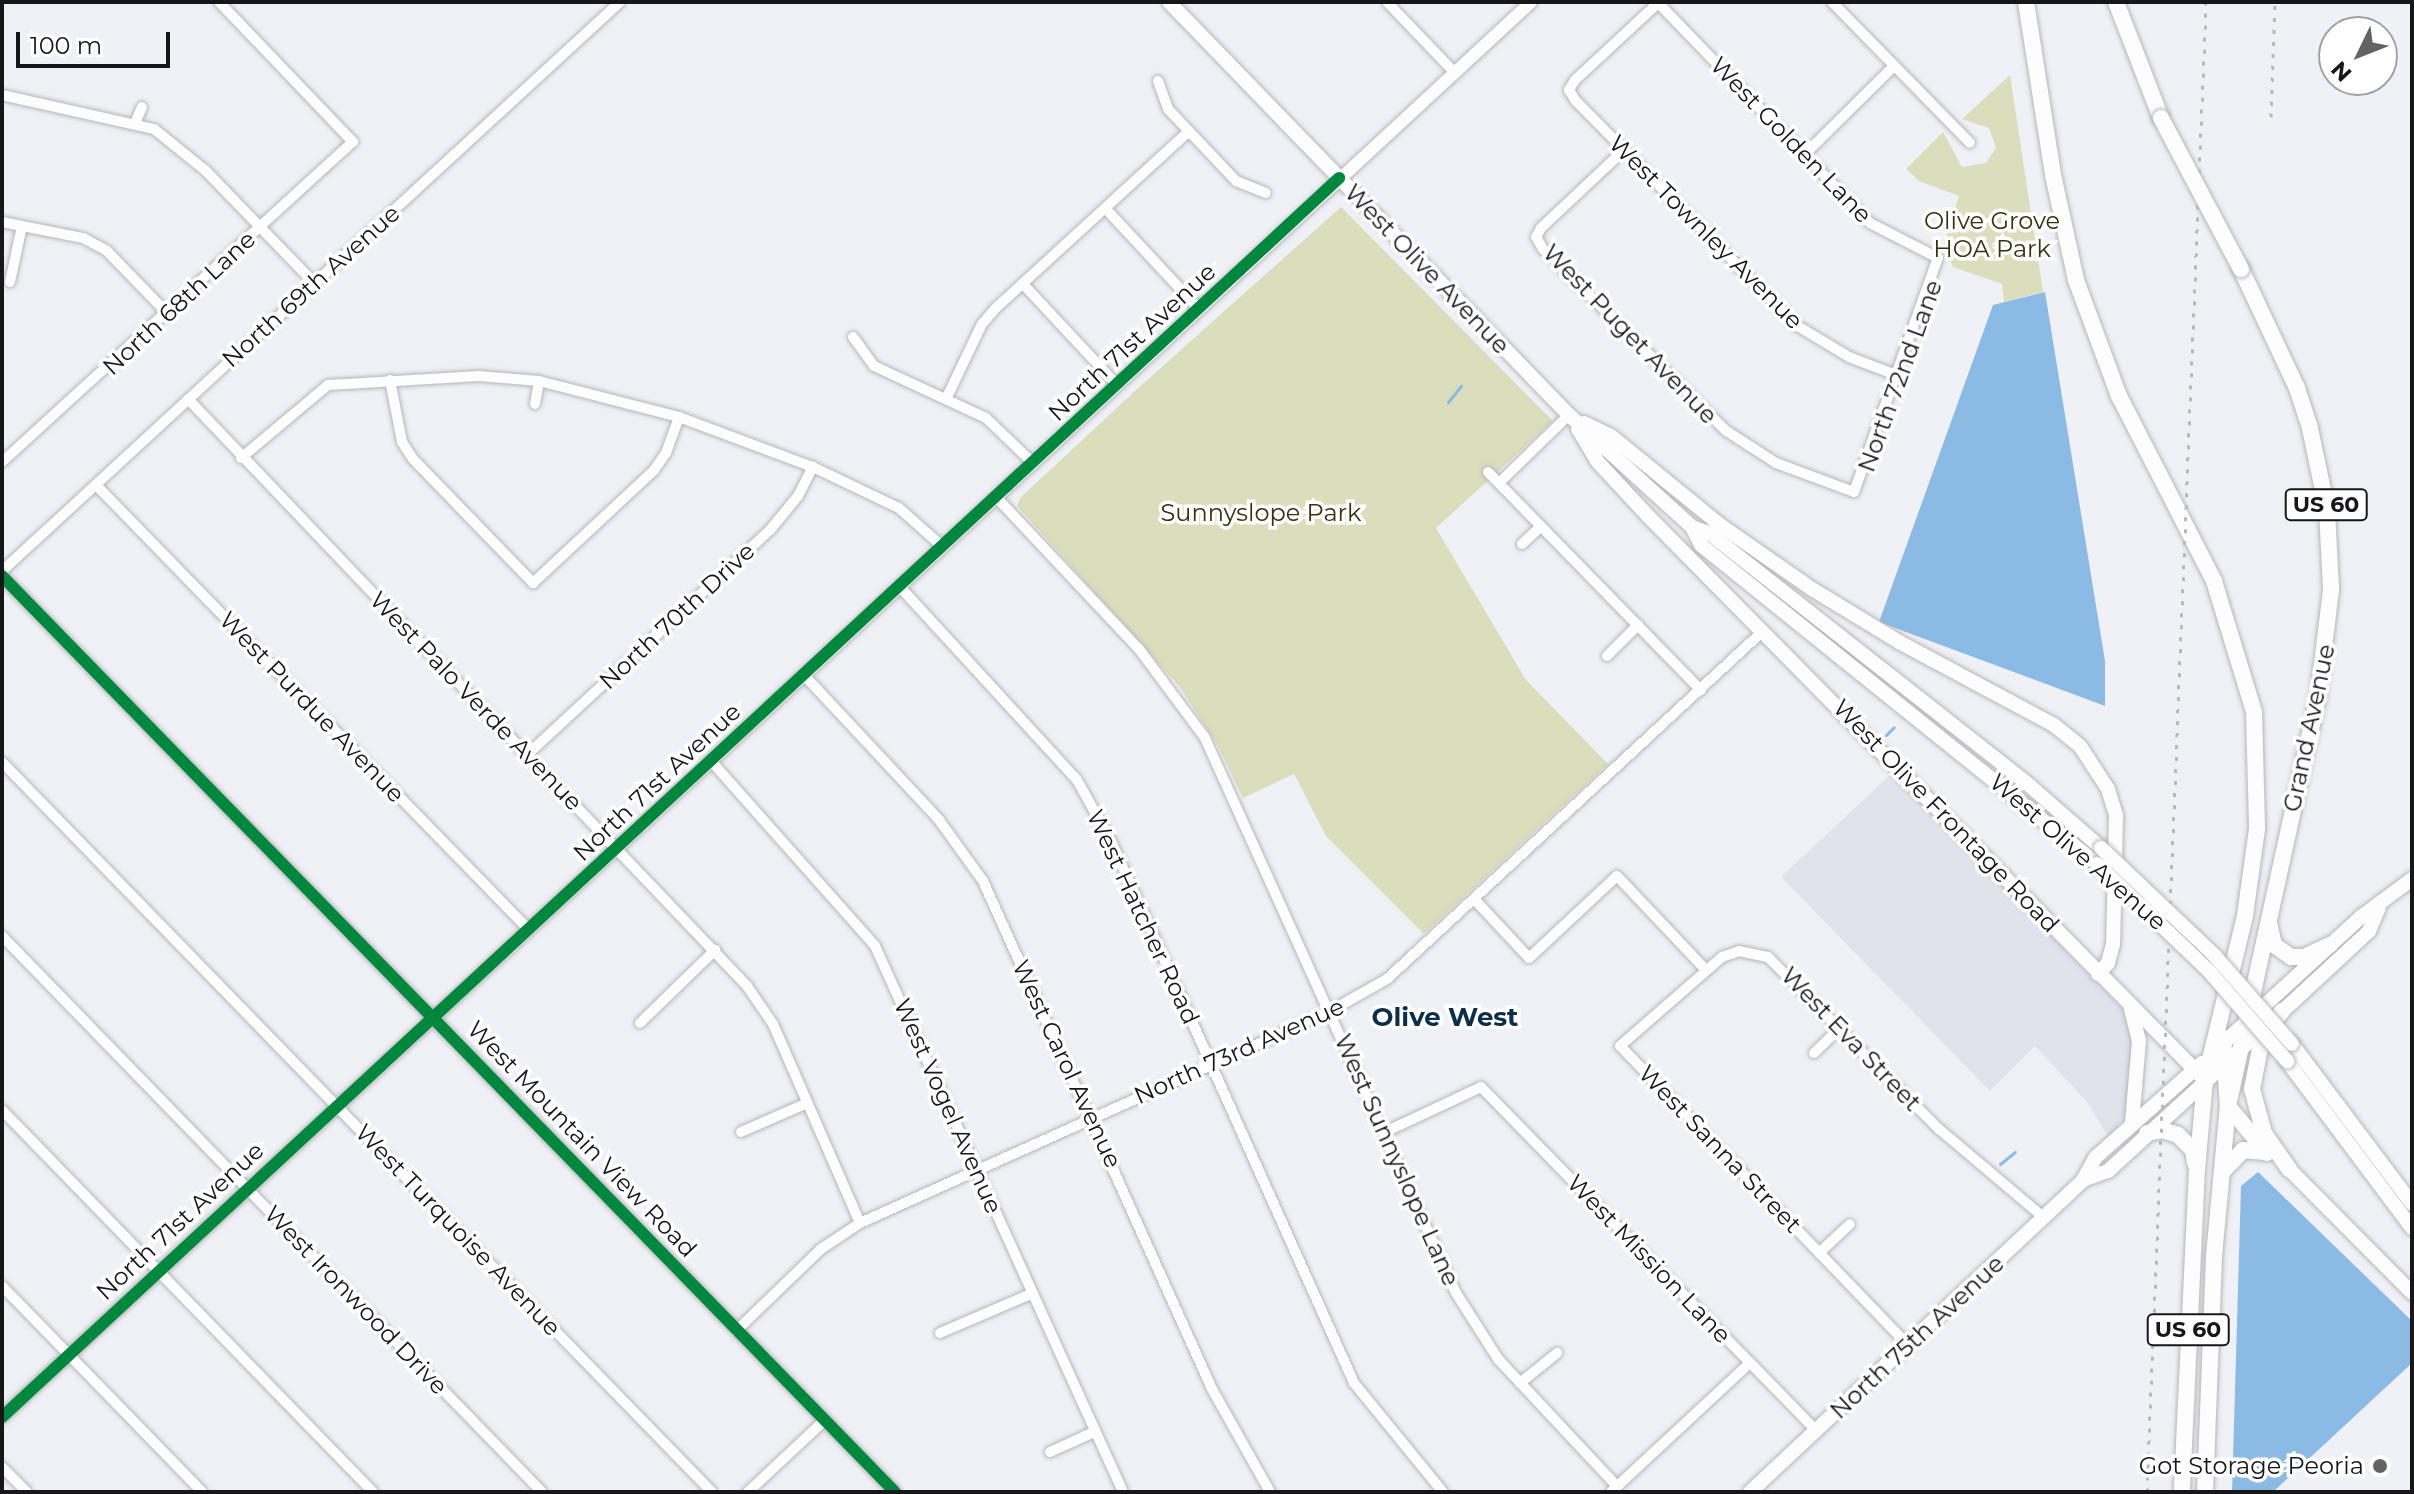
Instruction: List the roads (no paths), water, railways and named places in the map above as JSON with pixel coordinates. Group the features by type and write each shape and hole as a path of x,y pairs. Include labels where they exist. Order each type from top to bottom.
{"highway":[{"name":"Grand Avenue","path":"2026,2 2059,211 2080,293 2119,396 2214,581 2250,691 2258,762 2257,829 2245,916 2225,1008 2228,1106 2219,1179 2205,1492"},
{"name":"Grand Avenue","path":"2116,2 2161,118 2241,269 2297,388 2321,473 2331,551 2328,637 2318,697 2242,1026 2224,1053 2201,1074 2182,1492"},
{"path":"2269,907 2271,937 2284,954 2299,958 2330,945"},
{"path":"2282,1011 2262,1038 2252,1089 2264,1133 2289,1169"},
{"path":"2201,1074 2226,1126"},
{"path":"2228,1106 2267,1153 2289,1169"},
{"path":"2147,1133 2162,1130 2178,1135 2193,1150 2197,1169"},
{"path":"2219,1179 2243,1150 2267,1153"}],"main road":[{"name":"West Olive Avenue","path":"1169,2 1569,415 1692,527 1701,545 2097,864 2208,970 2287,1061 2412,1228"},
{"name":"West Olive Frontage Road","path":"1569,415 1597,461 2098,974 2201,1074"},
{"path":"1569,415 1611,436 1720,525 1812,589 2054,725 2080,746 2108,789 2117,830 2113,944 2108,963 2098,974"},
{"name":"West Olive Avenue","path":"1692,527 1709,533 2030,786 2101,848 2214,955 2292,1044 2412,1204"},
{"path":"2242,1026 2330,945 2412,879"},
{"path":"2224,1053 2282,1011 2369,931 2379,908"},
{"path":"2126,1002 2139,1027 2137,1107 2131,1125"},
{"name":"North 75th Avenue","path":"1750,1492 2083,1180 2096,1157 2131,1125 2201,1074"},
{"name":"North 75th Avenue","path":"2083,1180 2108,1171 2201,1074"},
{"path":"2289,1169 2412,1293"}],"street":[{"name":"North 68th Lane","path":"3,464 353,142 219,2"},
{"name":"North 69th Avenue","path":"2,574 620,2"},
{"path":"1387,2 1455,73"},
{"name":"North 71st Avenue","path":"2,1417 1531,2"},
{"name":"West Townley Avenue","path":"1657,2 1569,90 1796,325 1849,357 1899,376"},
{"name":"West Golden Lane","path":"1657,2 1870,223 1938,258"},
{"path":"1839,4 1894,66 1970,143"},
{"path":"1805,154 1894,66"},
{"path":"1158,81 1168,109 1236,181 1266,193"},
{"path":"2,95 136,121 173,141 314,283"},
{"path":"136,121 142,107"},
{"path":"947,397 982,324 1189,131"},
{"name":"West Puget Avenue","path":"1624,150 1536,237 1725,430 1776,463 1854,492"},
{"path":"1106,209 1199,309"},
{"path":"2,222 83,238 107,251 168,314"},
{"path":"10,282 22,226"},
{"name":"North 72nd Lane","path":"1854,492 1899,376 1938,258"},
{"path":"1023,284 1118,386"},
{"path":"853,337 874,366 947,397 998,427 1034,464"},
{"path":"241,458 320,389 344,382 479,376 539,381 679,417 813,467 899,508 943,547"},
{"path":"390,380 400,434 413,459 533,583 654,470 666,453 679,417"},
{"path":"535,404 539,381"},
{"name":"West Palo Verde Avenue","path":"188,399 241,458 715,950 760,1002 860,1223"},
{"path":"1499,483 1569,415"},
{"name":"North 70th Drive","path":"528,754 770,530 798,496 813,467"},
{"path":"1488,472 1701,690"},
{"name":"West Purdue Avenue","path":"96,485 529,930"},
{"name":"West Sunnyslope Lane","path":"997,498 1139,649 1205,738 1456,1293 1480,1334 1614,1489"},
{"path":"1522,544 1541,526"},
{"name":"West Mountain View Road","path":"2,574 895,1492"},
{"name":"West Hatcher Road","path":"901,588 1077,780 1111,841 1354,1383 1443,1492"},
{"path":"1607,656 1638,625"},
{"name":"North 73rd Avenue","path":"736,1331 821,1249 860,1223 1329,1012 1387,979 1763,631"},
{"name":"West Carol Avenue","path":"804,675 969,857 1093,1118 1212,1389 1270,1492"},
{"name":"West Vogel Avenue","path":"711,761 875,946 1123,1492"},
{"name":"West Turquoise Avenue","path":"2,762 712,1492"},
{"path":"1475,900 1529,958 1617,876 1704,968"},
{"name":"West Ironwood Drive","path":"2,936 542,1492"},
{"path":"640,1023 715,950"},
{"name":"West Eva Street","path":"1620,1046 1704,968 1739,951 1768,957 1841,1027 1939,1129 2043,1217"},
{"path":"1814,1053 1841,1027"},
{"name":"West Sanna Street","path":"1620,1046 1908,1345"},
{"name":"West Mission Lane","path":"1385,1132 1481,1087 1817,1431"},
{"path":"741,1132 807,1103"},
{"path":"2,1110 373,1492"},
{"name":"West Sanna Street","path":"1819,1253 1850,1224"},
{"path":"2,1286 202,1492"},
{"path":"940,1333 1033,1293"},
{"path":"1520,1383 1557,1353"},
{"path":"1614,1489 1750,1363"},
{"path":"748,1492 825,1420"},
{"path":"1050,1452 1094,1432"},
{"path":"2,1467 27,1492"}],"water":[{"path":"2045,292 2105,661 2105,706 1879,622 1993,305"},
{"path":"2258,1172 2412,1321 2412,1363 2273,1492 2232,1492 2241,1186"}],"waterway":[{"path":"1448,402 1461,386"},
{"path":"1886,735 1894,727"},
{"path":"2000,1164 2015,1152"}],"railway":[{"path":"2147,1492 2206,2"},
{"path":"2271,117 2275,2"}],"place":[{"name":"Got Storage Peoria","path":"2380,1466"}],"district":[{"name":"Olive West","path":"1445,1018"}],"park label":[{"name":"Olive Grove HOA Park","path":"1992,235"},
{"name":"Sunnyslope Park","path":"1261,513"}]}
